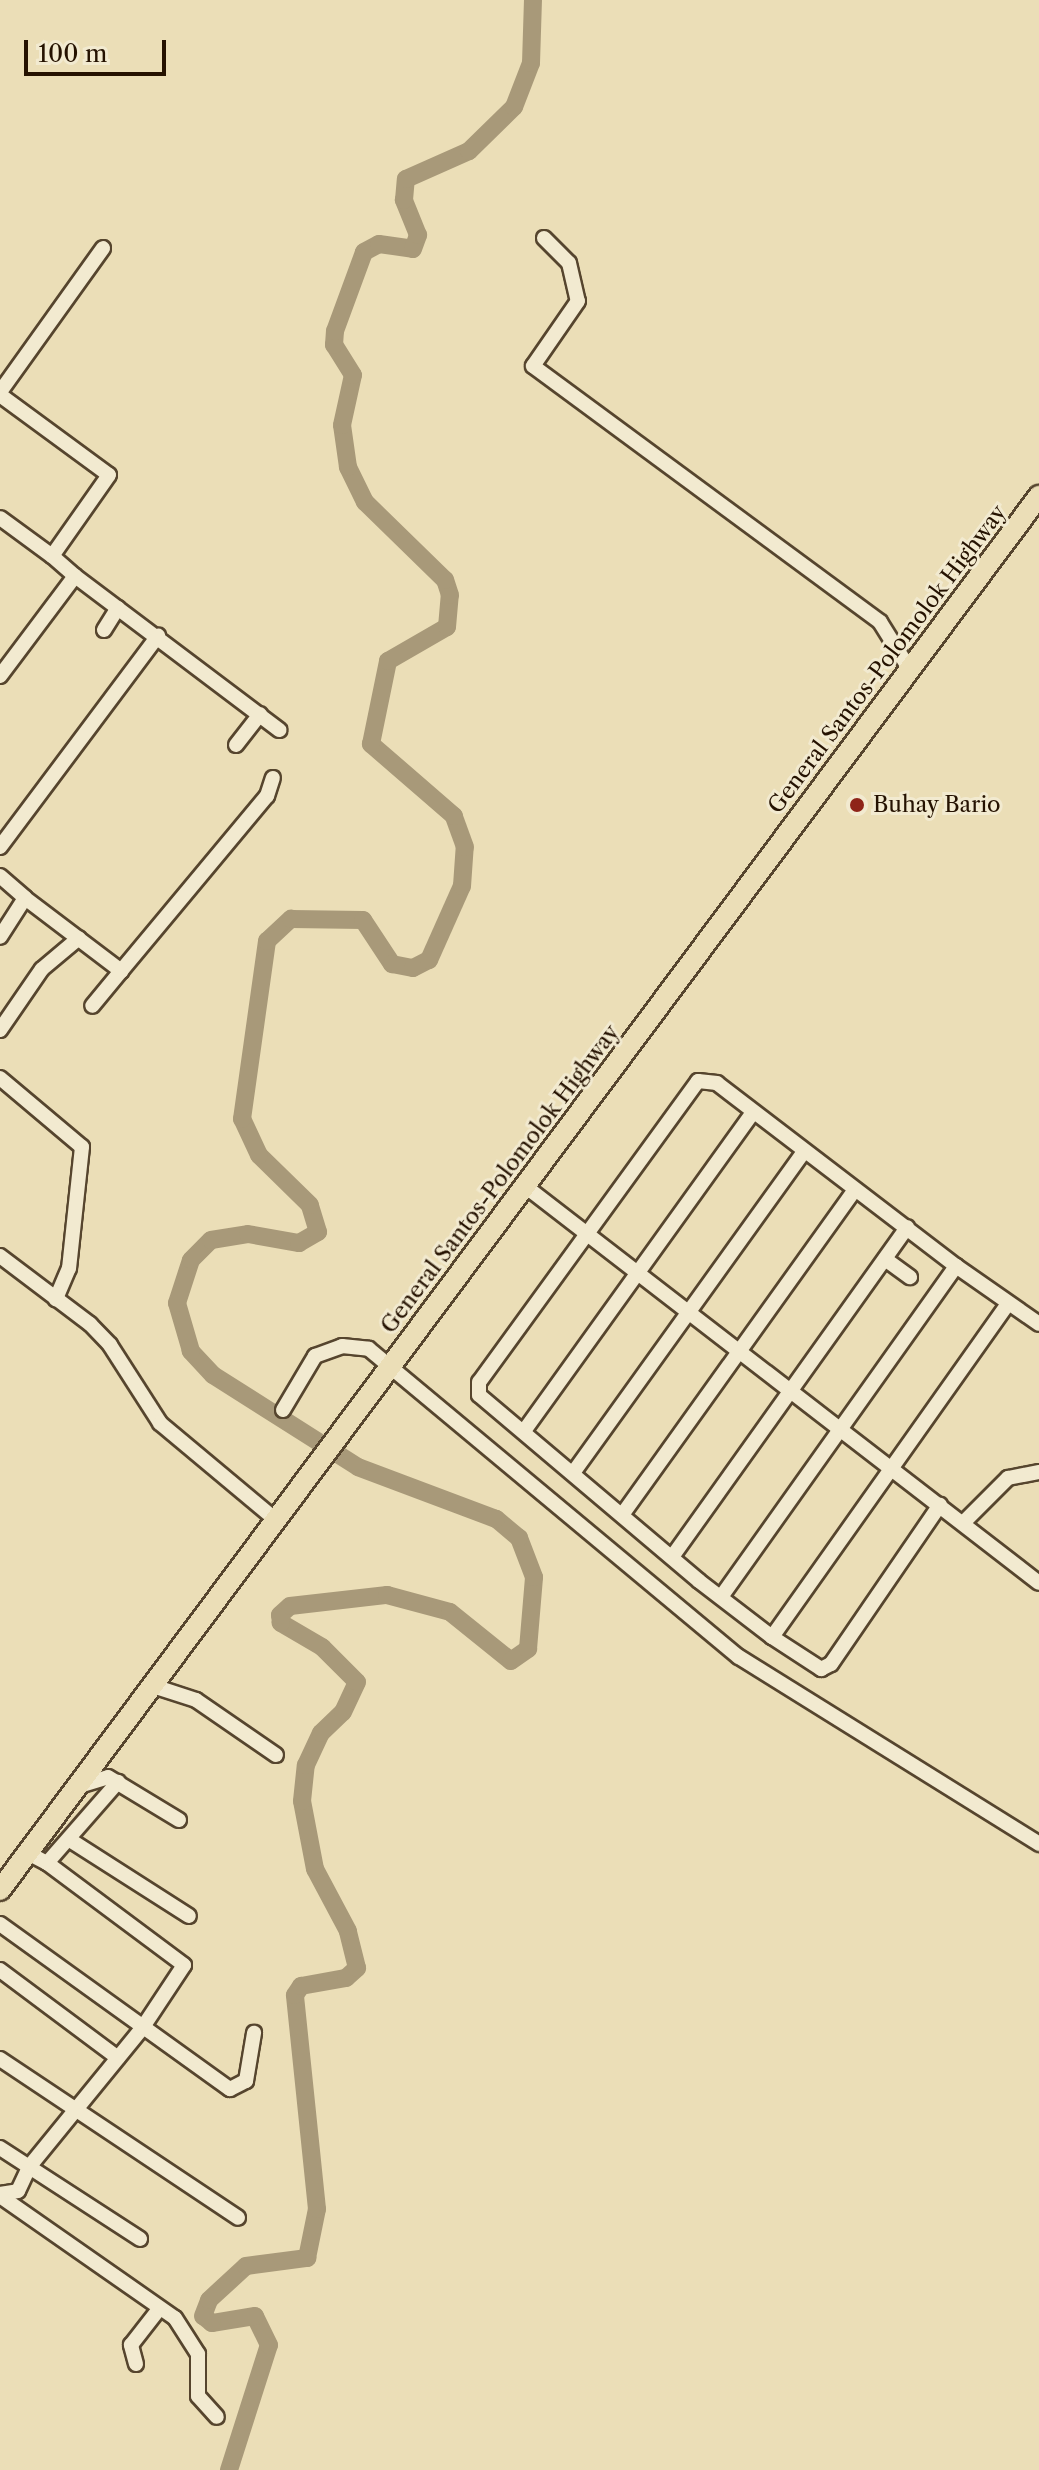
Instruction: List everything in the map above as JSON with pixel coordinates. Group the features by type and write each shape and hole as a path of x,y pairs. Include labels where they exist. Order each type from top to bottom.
{"highway":[{"name":"General Santos-Polomolok Highway","path":"0,1890 1039,496"}],"street":[{"path":"544,238 569,263 578,301 533,366 880,622 910,670"},
{"path":"52,556 109,475 0,393 103,248"},
{"path":"1,519 279,730"},
{"path":"0,676 75,576"},
{"path":"104,630 118,608"},
{"path":"0,847 158,636"},
{"path":"236,745 260,714"},
{"path":"92,1006 267,796 273,778"},
{"path":"0,876 121,971"},
{"path":"0,937 25,898"},
{"path":"0,1030 42,969 79,938"},
{"path":"109,959 137,949"},
{"path":"0,1078 82,1147 69,1268 56,1299"},
{"path":"938,1508 827,1668 814,1667 672,1557 477,1387 583,1230 693,1084 710,1080 956,1266 1039,1324"},
{"path":"524,1431 753,1112"},
{"path":"573,1473 804,1152"},
{"path":"525,1186 994,1549"},
{"path":"622,1515 855,1190"},
{"path":"672,1557 907,1227"},
{"path":"0,1256 110,1345 160,1423 276,1520"},
{"path":"885,1259 910,1277"},
{"path":"721,1597 956,1266"},
{"path":"772,1637 1008,1304"},
{"path":"283,1410 307,1366 326,1351 354,1345 392,1365 739,1657 1039,1844"},
{"path":"963,1523 1008,1478 1039,1472"},
{"path":"938,1508 963,1523 1039,1586"},
{"path":"153,1686 196,1700 276,1755"},
{"path":"79,1786 108,1777 179,1820"},
{"path":"47,1863 118,1782"},
{"path":"70,1840 189,1916"},
{"path":"0,2195 18,2191 29,2167 143,2027 182,1961 47,1863 28,1853"},
{"path":"0,1924 234,2090 246,2081 254,2033"},
{"path":"0,1970 118,2058"},
{"path":"0,2059 74,2113 238,2218"},
{"path":"0,2148 140,2239"},
{"path":"0,2195 186,2331 198,2354 198,2396 217,2417"},
{"path":"136,2364 131,2345 159,2309"}],"waterway":[{"path":"229,2470 269,2345 255,2316 212,2323 203,2316 209,2300 246,2266 307,2258 317,2209 295,1995 301,1986 346,1978 357,1968 348,1931 315,1869 302,1801 306,1765 321,1733 343,1712 357,1682 322,1647 281,1623 280,1615 290,1606 387,1595 450,1612 511,1661 528,1649 534,1577 519,1538 496,1519 358,1467 213,1375 191,1351 177,1303 191,1260 211,1240 248,1234 299,1243 318,1232 310,1205 259,1155 242,1119 267,941 291,919 363,920 392,964 413,968 429,960 462,886 465,847 454,816 371,744 388,661 447,627 450,595 445,580 365,502 348,467 342,425 353,375 334,345 335,331 364,252 379,244 413,249 418,235 404,200 406,179 469,151 514,107 531,63 533,0"}],"place":[{"name":"Buhay Bario","path":"857,805"}]}
